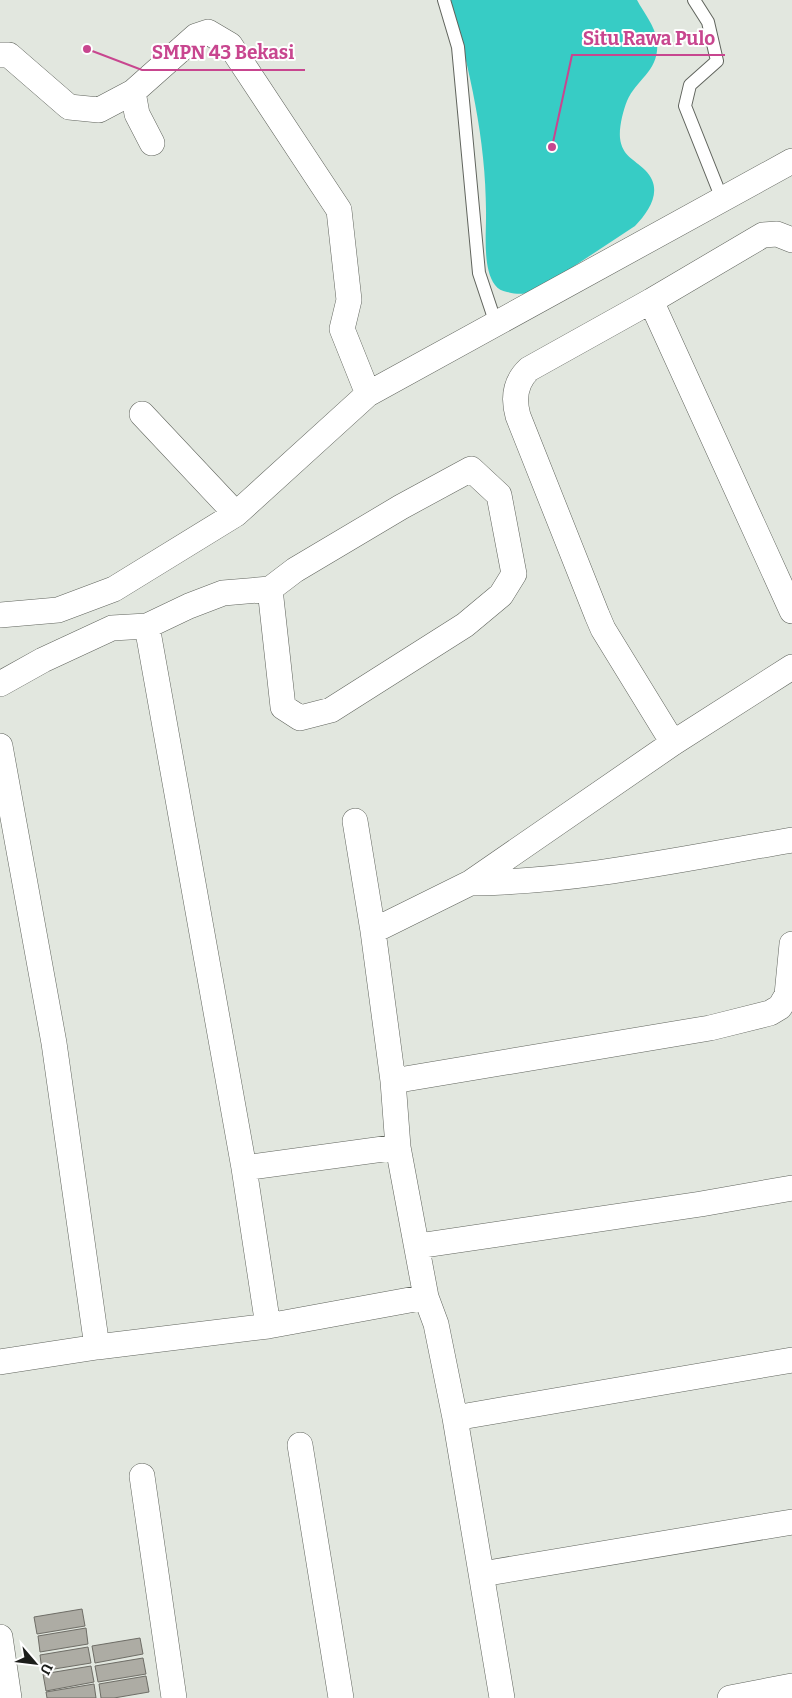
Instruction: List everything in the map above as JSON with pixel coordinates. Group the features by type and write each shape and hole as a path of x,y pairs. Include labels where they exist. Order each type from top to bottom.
{"street":[{"path":"0,55 9,55 69,106 100,110 133,92 196,36 208,32 230,45 339,210 349,300 342,329 368,394"},
{"path":"133,92 137,114 152,143"},
{"path":"0,615 58,610 114,589 236,514 368,394 792,161"},
{"path":"673,743 603,629 521,425 515,403 517,385 529,369 651,302 763,235 770,234 788,238"},
{"path":"651,302 792,611"},
{"path":"142,414 236,514"},
{"path":"0,684 43,660 112,628 147,626 189,606 223,593 270,589 295,570 401,507 471,469 499,495 514,574 501,595 465,625 331,710 300,718 283,707 270,589"},
{"path":"147,626 244,1168 268,1326"},
{"path":"373,931 470,883 673,743 792,667"},
{"path":"0,746 54,1043 96,1347"},
{"path":"355,821 373,931 393,1081 398,1147 426,1297 436,1324 455,1418 502,1698"},
{"path":"470,883 508,882 629,868 792,840"},
{"path":"393,1081 710,1028 770,1013 780,1007 787,995 792,944"},
{"path":"244,1168 398,1147"},
{"path":"418,1246 701,1204 792,1188"},
{"path":"0,1362 96,1347 268,1326 426,1297"},
{"path":"455,1418 792,1360"},
{"path":"300,1445 341,1698"},
{"path":"142,1476 174,1698"},
{"path":"482,1574 792,1522"},
{"path":"0,1637 9,1698"},
{"path":"730,1698 792,1686"}],"lane":[{"path":"444,0 458,47 479,273 496,324"},
{"path":"694,0 708,22 717,61 690,85 685,106 722,200"}],"water":[{"path":"450,0 637,0 656,35 657,51 655,60 627,101 620,134 623,149 651,177 654,192 650,206 635,226 544,286 530,292 518,294 505,292 495,285 491,278 486,253 486,190 480,135 464,53"}],"building":[{"path":"82,1609 85,1626 37,1634 34,1617"},
{"path":"86,1628 88,1644 40,1652 38,1636"},
{"path":"140,1638 143,1654 95,1663 92,1646"},
{"path":"88,1647 91,1663 42,1671 40,1655"},
{"path":"143,1658 146,1674 98,1682 95,1666"},
{"path":"91,1666 94,1682 46,1691 43,1674"},
{"path":"146,1676 149,1692 114,1698 101,1698 99,1684"},
{"path":"94,1684 96,1698 47,1698 46,1692"}],"place":[{"name":"SMPN 43 Bekasi","path":"87,49"},
{"name":"Situ Rawa Pulo","path":"552,147"}]}
